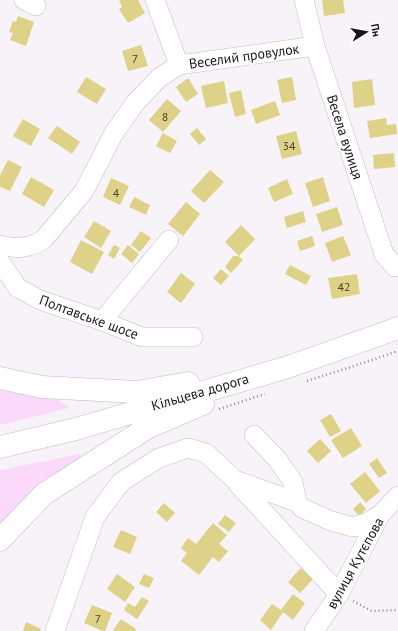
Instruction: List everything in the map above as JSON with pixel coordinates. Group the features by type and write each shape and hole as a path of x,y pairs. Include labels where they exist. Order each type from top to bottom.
{"highway":[{"name":"Кільцева дорога","path":"0,447 76,429 288,366 398,328"},
{"path":"0,378 42,387 137,392 288,366"},
{"path":"0,540 44,494 147,428 288,366"}],"street":[{"path":"155,0 179,65"},
{"name":"Весела вулиця","path":"304,0 315,46 384,254 395,267 398,266"},
{"name":"Веселий провулок","path":"0,245 23,248 43,240 84,191 114,134 136,102 159,78 179,65 315,46"},
{"path":"102,321 169,240"},
{"name":"Полтавське шосе","path":"0,262 18,288 40,300 102,321 142,337 193,337"},
{"path":"254,435 277,459 293,482 297,502 302,508 331,521 353,527 368,522 380,515"},
{"path":"55,631 95,517 121,482 159,458 188,448 206,453 235,480 339,594"},
{"path":"235,480 297,502"},
{"name":"вулиця Кутєпова","path":"314,631 339,594 380,515 398,496"}],"path":[{"path":"302,382 398,351"},
{"path":"214,411 272,392"},
{"path":"339,594 372,611 398,610"}],"shaded area":[{"path":"0,387 55,397 69,408 0,425"},
{"path":"80,454 81,459 0,528 0,470"}],"building":[{"path":"138,0 145,13 128,23 119,9 122,7 119,1"},
{"path":"322,0 343,0 345,13 324,16"},
{"path":"18,16 34,22 26,46 10,40 13,33 9,32 13,21 16,22"},
{"path":"141,45 148,66 128,71 122,51"},
{"path":"86,77 106,89 97,104 77,92"},
{"path":"292,77 296,100 282,103 277,80"},
{"path":"188,78 198,94 186,102 176,87"},
{"path":"372,79 375,105 354,108 352,82"},
{"path":"224,81 228,103 206,108 201,86"},
{"path":"241,90 246,114 235,117 229,93"},
{"path":"167,99 181,111 163,132 149,120"},
{"path":"275,101 280,115 256,124 251,110"},
{"path":"386,118 387,125 396,124 397,134 370,138 367,121"},
{"path":"23,119 40,129 31,146 13,136"},
{"path":"57,126 80,142 72,154 48,138"},
{"path":"197,128 206,139 199,145 190,134"},
{"path":"296,131 302,154 282,159 276,136"},
{"path":"163,133 177,141 170,153 156,146"},
{"path":"394,153 395,167 374,169 373,155"},
{"path":"8,160 22,167 10,191 0,187 0,175"},
{"path":"210,170 224,182 204,203 191,191"},
{"path":"31,177 54,190 44,207 22,194"},
{"path":"323,177 330,201 313,207 305,183"},
{"path":"111,178 129,186 120,205 103,197"},
{"path":"287,179 293,194 274,202 268,188"},
{"path":"134,197 150,205 146,215 129,207"},
{"path":"186,202 200,214 183,236 168,224"},
{"path":"337,207 343,225 322,232 316,214"},
{"path":"303,211 306,222 287,228 284,217"},
{"path":"94,221 111,231 101,248 84,237"},
{"path":"241,225 255,239 239,256 225,242"},
{"path":"141,231 151,238 140,252 131,245"},
{"path":"312,236 315,246 300,251 297,241"},
{"path":"343,236 351,255 332,262 325,243"},
{"path":"81,240 104,252 92,274 70,262"},
{"path":"114,245 120,248 114,259 108,255"},
{"path":"128,245 139,254 132,263 121,254"},
{"path":"233,256 238,256 243,260 231,273 225,267"},
{"path":"290,265 311,276 306,285 285,274"},
{"path":"221,269 229,276 221,285 213,278"},
{"path":"181,273 195,284 181,303 167,292"},
{"path":"357,274 360,294 332,299 328,278"},
{"path":"331,414 341,431 330,437 320,420"},
{"path":"351,428 362,446 343,458 331,440"},
{"path":"320,439 331,451 318,463 307,451"},
{"path":"377,458 387,473 379,478 369,464"},
{"path":"365,472 380,491 366,503 350,484"},
{"path":"360,502 366,509 359,516 353,509"},
{"path":"164,503 175,513 167,522 156,512"},
{"path":"225,515 236,523 229,532 218,524"},
{"path":"213,523 227,535 219,544 228,551 219,562 213,557 199,575 181,561 187,553 181,548 188,538 196,544"},
{"path":"121,530 137,537 130,554 113,547"},
{"path":"301,568 313,579 300,593 288,582"},
{"path":"117,574 135,587 125,602 107,589"},
{"path":"144,574 154,578 149,588 139,584"},
{"path":"293,594 305,603 293,620 283,612 271,630 260,620 272,604 281,610"},
{"path":"142,597 149,601 137,619 124,610 128,603 135,607"},
{"path":"92,605 112,613 105,631 84,623"},
{"path":"121,619 136,629 135,631 113,630"},
{"path":"26,622 41,629 40,631 23,631"}]}
